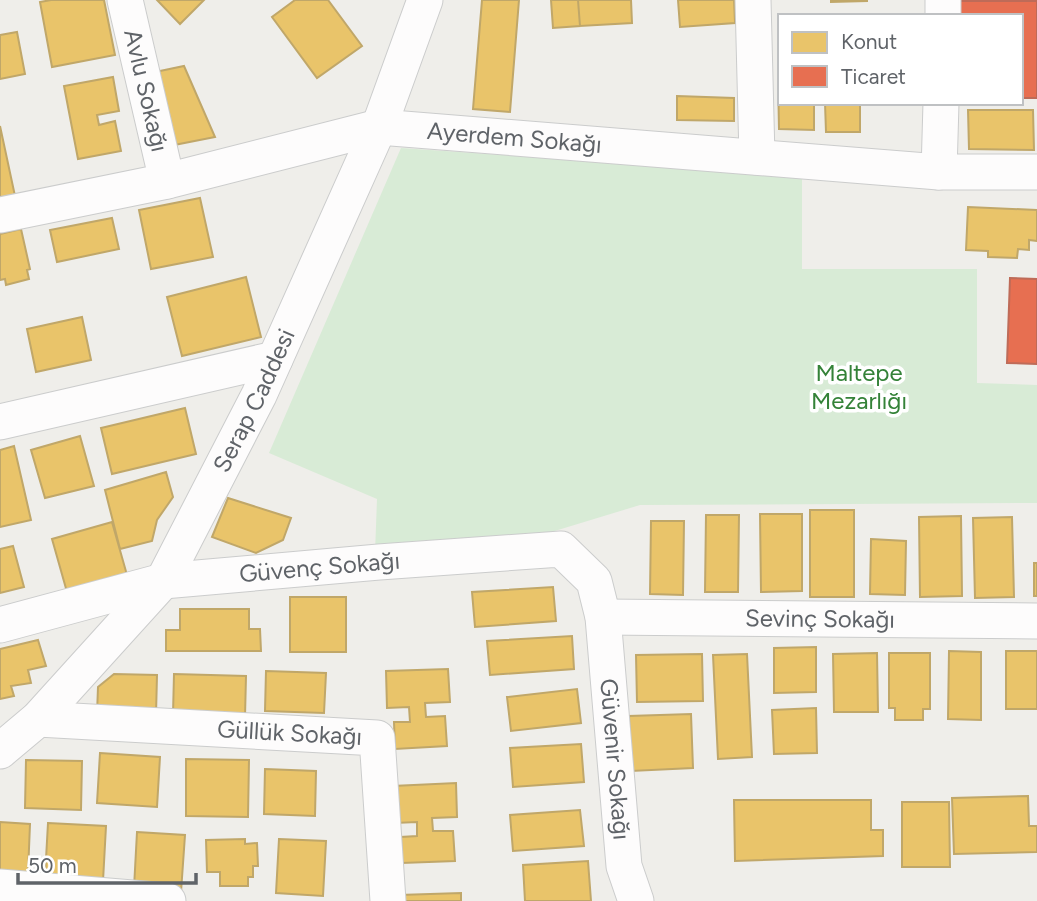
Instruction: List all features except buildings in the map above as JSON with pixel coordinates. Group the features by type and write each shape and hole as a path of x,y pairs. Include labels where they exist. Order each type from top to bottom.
{"street":[{"name":"Avlu Sokağı","path":"125,0 167,181"},
{"name":"Serap Caddesi","path":"0,751 38,719 163,581 259,395 379,127 425,0"},
{"path":"753,0 757,157"},
{"path":"939,172 941,105"},
{"name":"Ayerdem Sokağı","path":"0,215 167,181 379,127 939,172 1037,172"},
{"path":"0,422 275,359"},
{"name":"Güvenç Sokağı","path":"0,625 163,581 561,549 594,580 603,617"},
{"name":"Sevinç Sokağı","path":"603,617 1037,621"},
{"name":"Güvenir Sokağı","path":"603,617 624,866 636,901"},
{"name":"Güllük Sokağı","path":"38,719 377,738 388,901"},
{"path":"0,887 168,901"}],"green space":[{"name":"Maltepe Mezarlığı","path":"401,148 802,176 802,269 977,269 977,383 1037,385 1037,503 640,505 535,537 375,553 377,499 269,453"}]}
